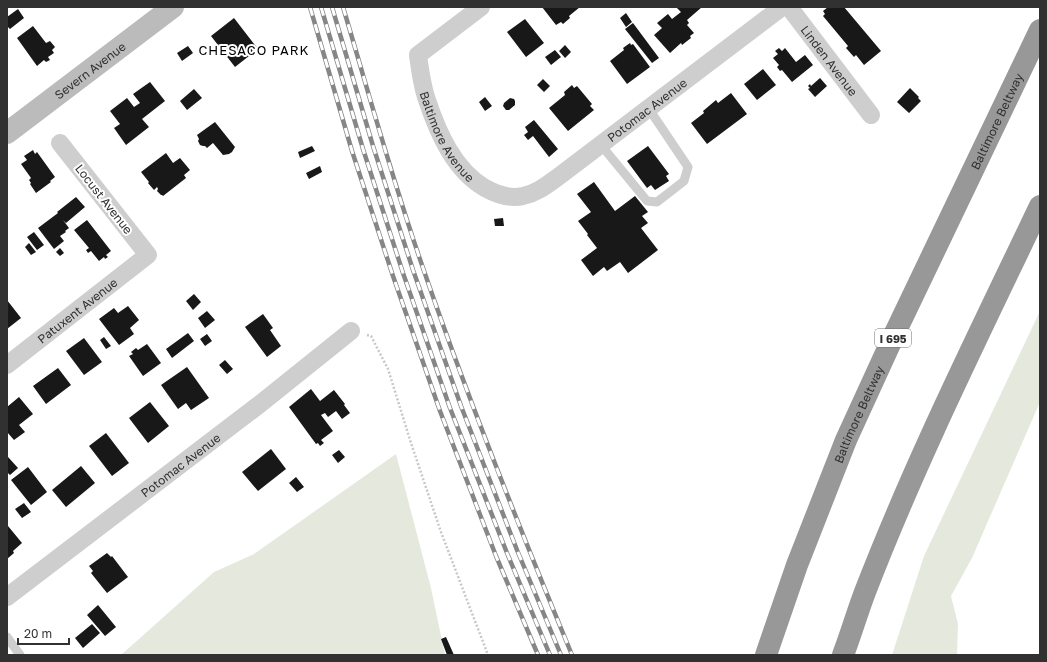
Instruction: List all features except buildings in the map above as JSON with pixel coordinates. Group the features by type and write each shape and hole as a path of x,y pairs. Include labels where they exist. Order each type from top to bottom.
{"highway":[{"name":"Baltimore Beltway","path":"766,655 797,565 846,440 895,333 1040,30"},
{"path":"843,655 865,593 916,470 1040,206"}],"street":[{"name":"Severn Avenue","path":"7,133 173,7"},
{"name":"Baltimore Avenue","path":"481,7 418,55 427,100 438,128 450,152 464,171 475,180 494,193 505,196"},
{"name":"Potomac Avenue","path":"505,196 522,196 537,192 601,146 782,7"},
{"name":"Linden Avenue","path":"788,7 870,115"},
{"name":"Locust Avenue","path":"60,143 148,255"},
{"name":"Patuxent Avenue","path":"7,365 148,255"},
{"name":"Potomac Avenue","path":"7,597 260,404 351,331"}],"lane":[{"path":"601,146 648,201 657,202 684,181 688,167 649,109"},
{"path":"7,637 20,655"}],"path":[{"path":"351,331 370,336 388,369 441,532 488,655"}],"shaded area":[{"path":"1040,311 1040,402 972,558 951,596 958,624 957,655 892,655 924,556"},
{"path":"396,454 431,588 445,655 121,655 214,572 254,554"}],"railway":[{"path":"310,7 352,151 393,276 440,411 496,556 538,655"},
{"path":"321,7 363,149 403,273 450,408 507,553 550,655"},
{"path":"332,7 373,146 413,270 461,406 517,550 561,655"},
{"path":"343,7 412,236 440,317 494,463 572,655"}],"district":[{"name":"CHESACO PARK","path":"254,50"}]}
